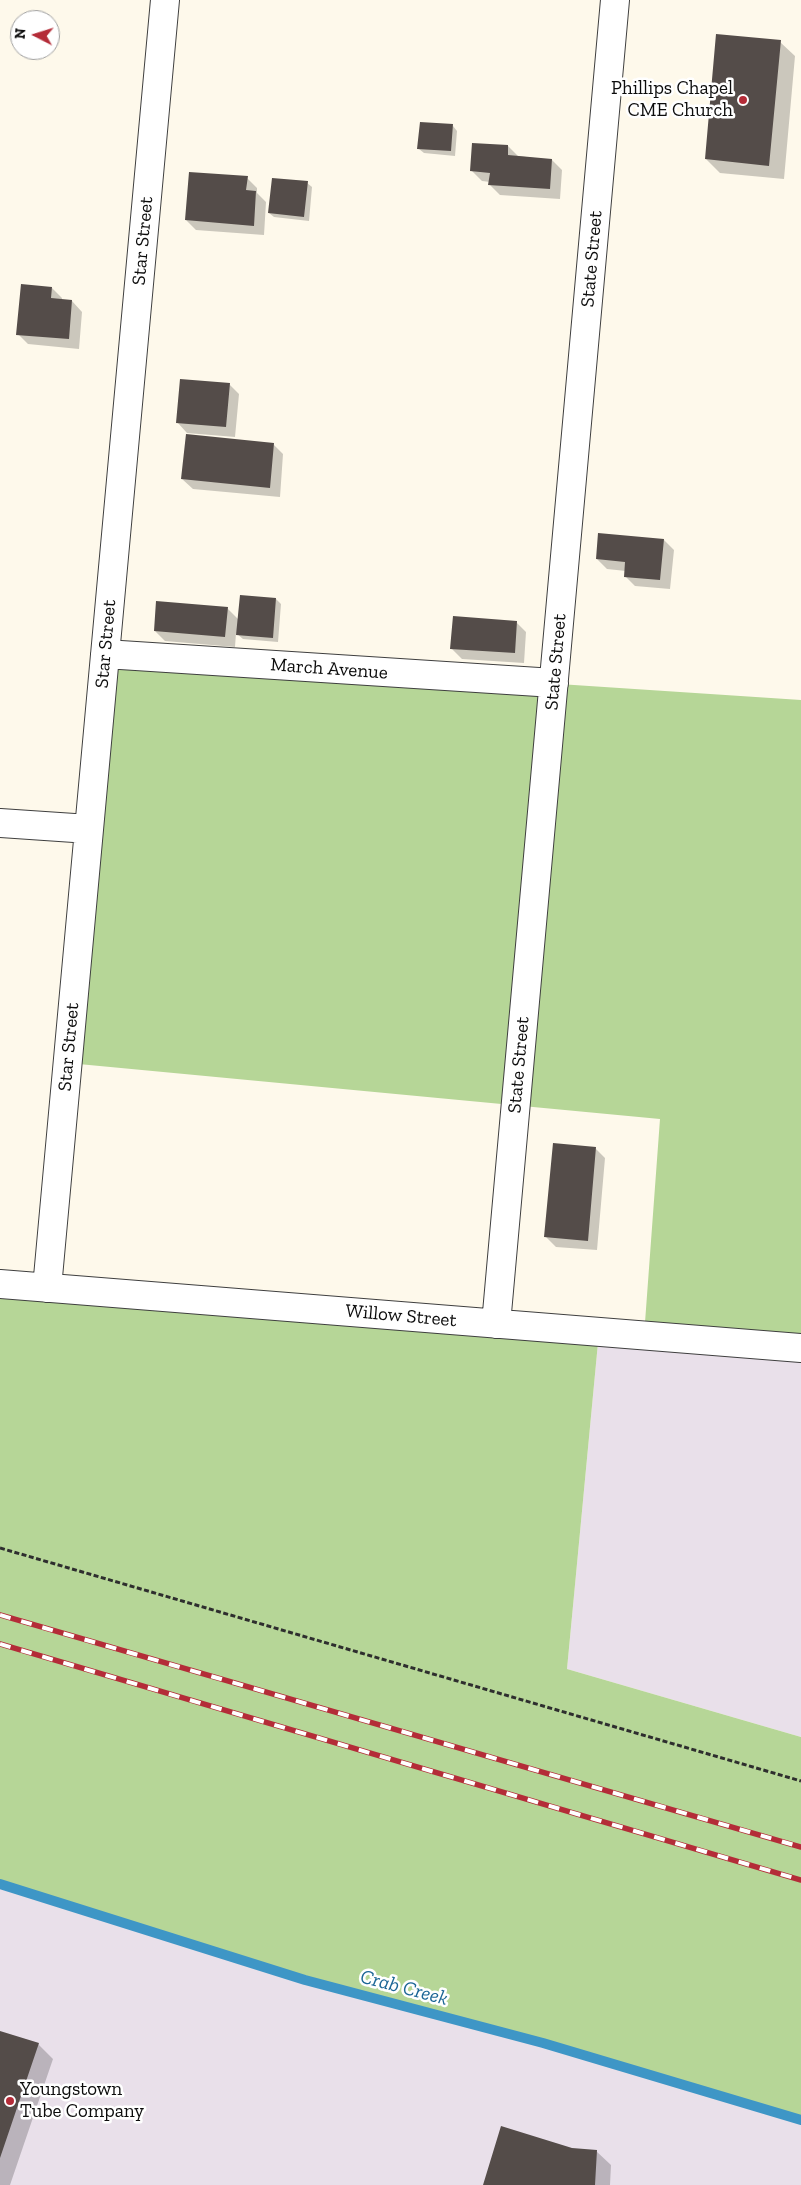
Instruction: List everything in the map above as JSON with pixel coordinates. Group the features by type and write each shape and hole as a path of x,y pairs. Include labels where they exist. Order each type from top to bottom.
{"street":[{"name":"Star Street","path":"47,1288 165,0"},
{"name":"State Street","path":"496,1324 615,0"},
{"name":"March Avenue","path":"105,654 554,683"},
{"path":"0,823 89,829"},
{"name":"Willow Street","path":"0,1284 801,1348"}],"path":[{"path":"0,1548 801,1781"}],"shaded area":[{"path":"599,1332 801,1348 801,1737 567,1669"},
{"path":"0,1884 305,1980 543,2043 801,2120 801,2185 0,2185"}],"green space":[{"path":"105,654 801,700 801,1348 644,1336 660,1119 68,1063"},
{"path":"0,1284 599,1332 567,1669 801,1737 801,2120 543,2043 305,1980 0,1884"}],"building":[{"name":"Phillips Chapel CME Church","path":"716,34 781,40 769,166 705,159"},
{"path":"420,122 453,124 451,151 417,149"},
{"path":"472,143 508,145 508,155 552,159 550,189 488,185 490,173 470,171"},
{"path":"189,172 248,176 246,190 256,191 254,226 185,220"},
{"path":"272,178 308,181 304,217 268,213"},
{"path":"21,284 52,287 51,298 72,300 69,339 16,335"},
{"path":"180,379 230,383 226,427 176,423"},
{"path":"186,434 274,443 270,488 181,479"},
{"path":"598,533 664,539 660,580 624,577 625,562 596,559"},
{"path":"240,595 276,598 273,638 236,635"},
{"path":"156,601 228,607 225,637 154,631"},
{"path":"453,616 517,621 515,653 450,649"},
{"path":"553,1143 596,1147 588,1241 544,1237"},
{"name":"Youngstown Tube Company","path":"0,2031 39,2043 0,2158"},
{"path":"501,2126 572,2148 597,2150 595,2185 483,2185"}],"waterway":[{"name":"Crab Creek","path":"0,1884 305,1980 543,2043 801,2120"}],"railway":[{"path":"0,1615 801,1847"},
{"path":"0,1644 801,1880"}],"place":[{"name":"Phillips Chapel CME Church","path":"743,100"},
{"name":"Youngstown Tube Company","path":"10,2101"}]}
